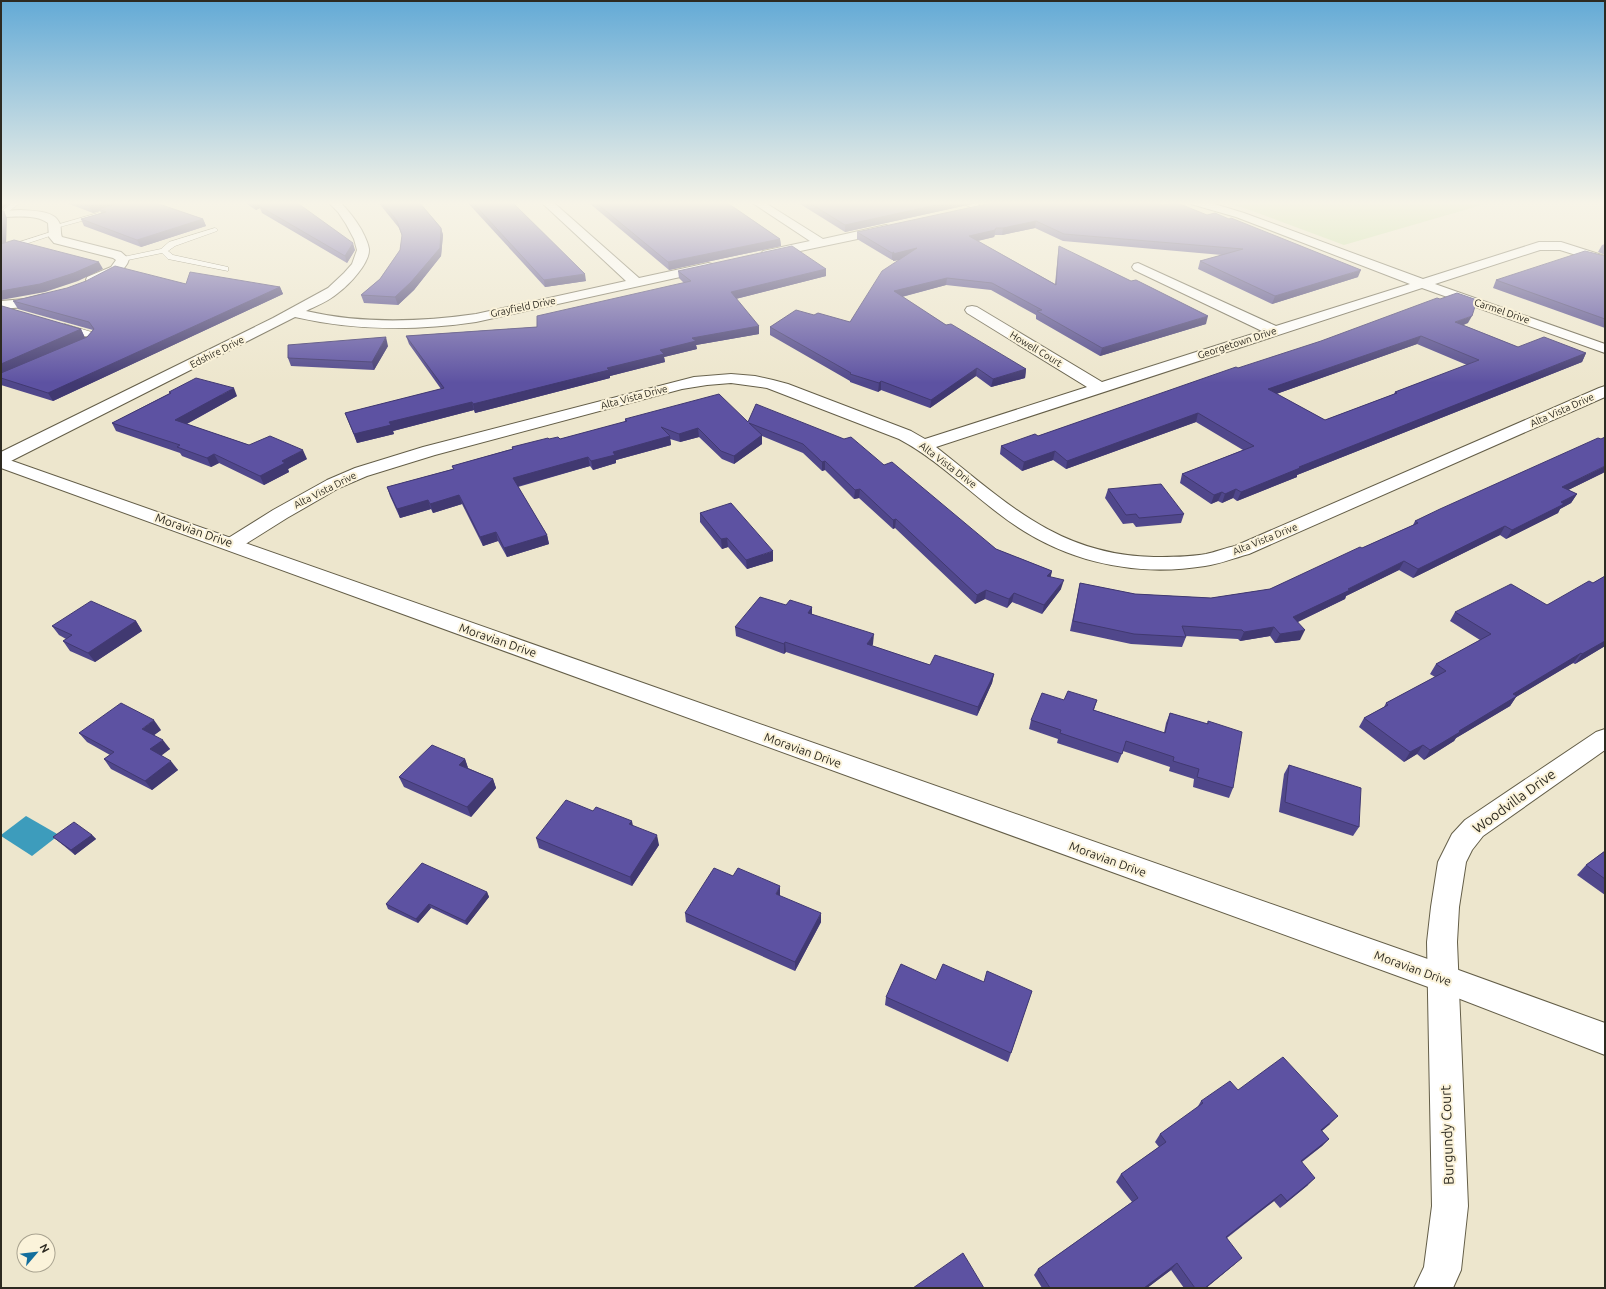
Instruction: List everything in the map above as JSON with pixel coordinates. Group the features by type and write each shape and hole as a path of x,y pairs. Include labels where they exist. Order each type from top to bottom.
{"street":[{"path":"77,286 113,271 122,262"},
{"name":"Edshire Drive","path":"1,460 294,313 333,291 349,276 359,262"},
{"path":"613,262 636,283"},
{"name":"Carmel Drive","path":"1365,262 1605,349"},
{"name":"Georgetown Drive","path":"924,445 1490,262"},
{"name":"Grayfield Drive","path":"294,313 316,319 351,324 412,325 439,323 476,318 722,264"},
{"path":"1138,267 1274,331"},
{"path":"9,308 56,294"},
{"name":"Howell Court","path":"972,310 1100,388"},
{"name":"Alta Vista Drive","path":"232,544 280,514 333,484 368,469 429,451 680,385 718,378 740,378 762,381 782,387 880,424 924,445 1022,522 1050,540 1098,556 1140,562 1207,560 1242,550 1605,391"},
{"name":"Moravian Drive","path":"1,460 474,632 531,651 617,684 1442,978 1605,1039"},
{"name":"Woodvilla Drive","path":"1442,978 1442,942 1445,907 1452,862 1462,842 1474,828 1498,810 1605,738"},
{"name":"Burgundy Court","path":"1433,1288 1442,1270 1450,1206 1442,978"}],"lane":[{"path":"197,262 225,269"},
{"path":"55,324 92,335 93,337 88,342 74,348"}],"water":[{"path":"26,816 59,835 32,856 1,836"}],"building":[{"path":"1,262 99,262 74,273 40,284 1,291"},
{"path":"392,262 428,262 411,282 395,297 361,295 380,279"},
{"path":"528,262 573,262 585,274 544,280"},
{"path":"718,262 816,262 826,269 731,292 759,326 692,338 696,341 660,350 664,354 607,368 609,370 473,404 472,402 389,422 391,425 354,434 345,413 444,388 406,336 537,327 537,316 691,281 678,271"},
{"path":"895,262 1015,262 1056,285 1058,262 1092,262 1131,281 1136,280 1208,316 1102,348 1037,311 1042,310 992,283 947,278 894,291 946,325 951,324 1026,369 993,379 977,368 931,400 881,381 879,383 850,374 851,373 770,327 796,310 814,315 818,313 850,322 882,271"},
{"path":"1202,262 1341,262 1361,270 1275,296"},
{"path":"1551,262 1605,262 1605,319 1496,280"},
{"path":"115,266 186,284 190,272 280,287 48,393 1,378 1,373 87,337 94,329 89,322 13,301 67,288 86,281"},
{"path":"1457,293 1477,300 1472,316 1455,322 1518,347 1544,337 1586,353 1299,467 1300,468 1241,492 1236,489 1225,494 1222,492 1214,495 1182,474 1254,446 1198,413 1067,461 1055,451 1024,462 1001,446 1035,434 1038,436 1236,367 1238,368 1321,341 1437,298 1440,299","holes":["1421,336 1479,360 1325,420 1268,389"]},
{"path":"2,306 81,329 1,364"},
{"path":"386,337 372,362 288,358 288,345"},
{"path":"196,378 234,388 175,420 249,445 270,436 303,450 282,461 285,463 260,476 214,454 207,458 177,447 180,445 112,423 171,393 169,392"},
{"path":"719,394 748,422 756,404 844,439 851,437 884,465 892,462 996,549 1052,571 1047,576 1064,580 1044,605 1014,593 1009,599 986,590 977,595 896,519 893,520 860,489 855,490 825,461 822,462 803,444 749,423 762,435 734,456 721,451 698,428 679,434 661,427 670,436 613,452 615,455 591,461 588,457 513,478 547,535 504,548 496,532 480,537 459,495 430,504 428,500 397,509 387,487 454,469 452,466 513,449 512,447 548,438 558,437 560,439 627,421 625,419"},
{"path":"1605,437 1605,466 1562,487 1577,494 1561,502 1564,504 1512,530 1505,526 1418,569 1404,561 1348,589 1350,590 1293,617 1305,630 1280,634 1274,627 1244,632 1242,630 1182,626 1186,637 1134,634 1073,621 1080,583 1135,594 1211,598 1270,589 1360,547 1362,548 1418,523 1415,521 1440,509 1598,438 1601,439"},
{"path":"1161,484 1184,514 1139,518 1136,514 1126,515 1108,489"},
{"path":"731,503 773,551 746,560 727,538 721,539 700,513"},
{"path":"1605,576 1605,641 1582,654 1581,653 1513,694 1517,696 1430,750 1423,745 1410,752 1364,718 1388,705 1386,703 1446,671 1436,664 1491,634 1455,612 1511,584 1547,605 1589,581 1593,583"},
{"path":"760,597 786,605 790,600 812,607 808,613 874,634 867,644 930,665 935,655 994,674 978,707 785,642 784,644 735,627"},
{"path":"91,601 136,621 88,653 63,641 72,635 52,626"},
{"path":"1068,691 1097,700 1093,710 1165,733 1170,713 1208,724 1208,721 1242,732 1233,788 1197,777 1199,769 1173,761 1174,757 1126,741 1122,754 1060,733 1061,730 1031,720 1042,693 1064,700"},
{"path":"121,703 154,720 142,729 163,740 150,749 171,761 145,781 104,759 114,752 79,733"},
{"path":"432,745 465,759 459,765 493,779 467,807 399,777"},
{"path":"1289,765 1361,788 1359,827 1285,802"},
{"path":"566,800 593,811 596,807 632,821 629,824 657,835 630,877 536,838"},
{"path":"74,822 92,835 71,850 53,837"},
{"path":"1605,851 1605,879 1586,865"},
{"path":"422,863 487,892 465,921 429,904 416,919 386,904"},
{"path":"714,868 733,876 738,868 780,886 776,894 821,913 795,962 685,913"},
{"path":"901,964 936,980 943,964 984,982 987,971 1032,991 1011,1053 886,997"},
{"path":"1283,1057 1338,1116 1321,1130 1329,1139 1301,1161 1315,1178 1287,1201 1281,1194 1226,1237 1242,1258 1205,1288 1195,1288 1177,1263 1144,1288 1050,1288 1038,1269 1138,1198 1121,1174 1166,1142 1160,1134 1203,1103 1201,1101 1230,1081 1238,1090"},
{"path":"963,1253 984,1288 913,1288"}]}
